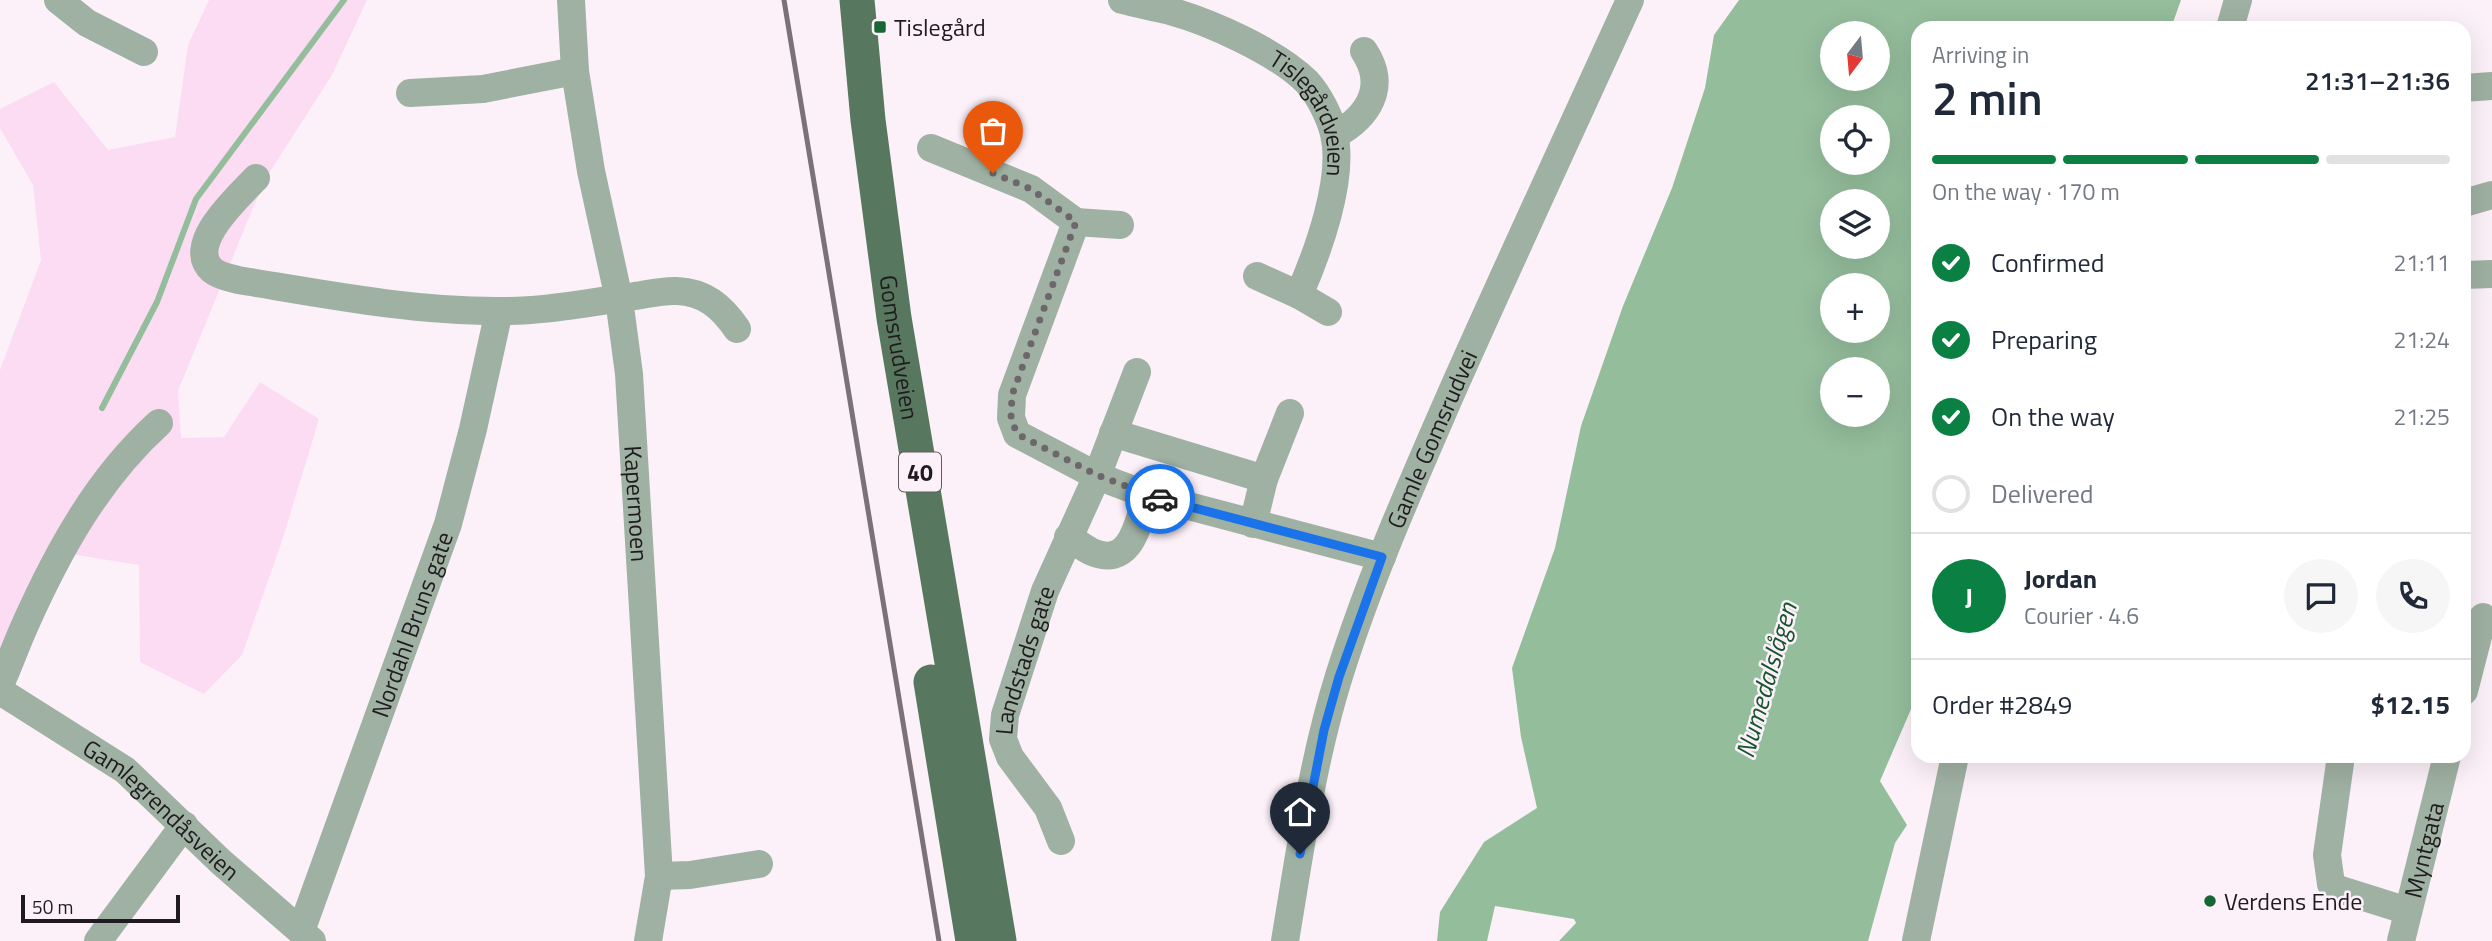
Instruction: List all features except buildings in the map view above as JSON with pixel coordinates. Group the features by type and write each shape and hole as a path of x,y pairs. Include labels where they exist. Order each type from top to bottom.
{"main road":[{"name":"Gomsrudveien","path":"835,0 845,122 863,259 973,941"},
{"name":"Gomsrudveien","path":"857,0 867,120 894,318 999,941"}],"street":[{"path":"58,0 87,23 144,52"},
{"name":"Kapermoen","path":"571,0 575,71 591,171 619,299 629,374 659,876 648,941"},
{"name":"Tislegårdveien","path":"1122,0 1173,6 1276,58 1308,83 1325,109 1335,135 1337,170 1331,202 1299,295"},
{"name":"Gamle Gomsrudvei","path":"1285,941 1324,730 1339,677 1382,557 1470,351 1630,0"},
{"path":"2232,21 2238,0"},
{"path":"1335,135 1348,128 1364,113 1376,86 1371,61 1364,51"},
{"path":"410,93 483,89 575,71"},
{"path":"2471,88 2492,86"},
{"path":"931,148 1031,189 1076,222 1120,225"},
{"path":"256,178 231,204 206,241 206,260 211,269 221,275 400,306 499,311 677,291 704,297 724,310 737,329"},
{"path":"2471,201 2492,195"},
{"path":"1076,222 1012,395 1011,418 1017,434 1097,475 1147,495 1382,557"},
{"path":"2471,275 2492,274"},
{"path":"1257,276 1328,312"},
{"name":"Nordahl Bruns gate","path":"307,936 448,524 473,429 499,311"},
{"name":"Landstads gate","path":"1061,841 1048,808 1016,766 1003,739 1005,715 1045,591 1097,475 1137,372"},
{"path":"1253,524 1265,479 1290,413"},
{"path":"0,685 45,583 91,502 120,463 159,423"},
{"path":"1113,433 1265,479"},
{"path":"1068,537 1092,552 1108,555 1121,553 1131,542 1147,495"},
{"path":"2471,664 2483,617"},
{"name":"Gamlegrendåsveien","path":"0,691 125,770 221,862 307,936"},
{"path":"1916,941 1954,763"},
{"path":"2340,763 2327,855 2331,884 2338,889 2408,911"},
{"name":"Myntgata","path":"2401,941 2445,763"},
{"path":"98,941 184,825"},
{"path":"659,876 690,875 759,864"}],"shaded area":[{"path":"209,0 367,0 332,75 264,181 178,391 181,438 224,437 260,382 319,419 283,538 242,655 204,694 140,662 139,565 70,554 0,667 0,370 41,260 33,185 0,128 0,109 54,82 108,150 175,137 188,45"}],"water":[{"name":"Numedalslågen","path":"1739,0 2181,0 2174,21 1911,21 1911,709 1880,781 1907,825 1895,843 1868,941 1559,941 1576,923 1574,919 1495,906 1487,941 1437,941 1440,912 1484,842 1537,808 1521,737 1512,668 1555,548 1581,426 1623,306 1672,188 1705,88 1714,35"}],"waterway":[{"path":"102,408 157,302 196,199 344,0"}],"railway":[{"path":"784,0 939,941"}],"way so far":[{"path":"993,173 1031,189 1076,222 1012,395 1011,418 1017,434 1097,475 1160,499"}],"place":[{"name":"Tislegård","path":"880,27"},
{"name":"Verdens Ende","path":"2210,901"}],"route":[{"path":"1160,499 1382,557 1339,677 1324,730 1300,854"}]}
